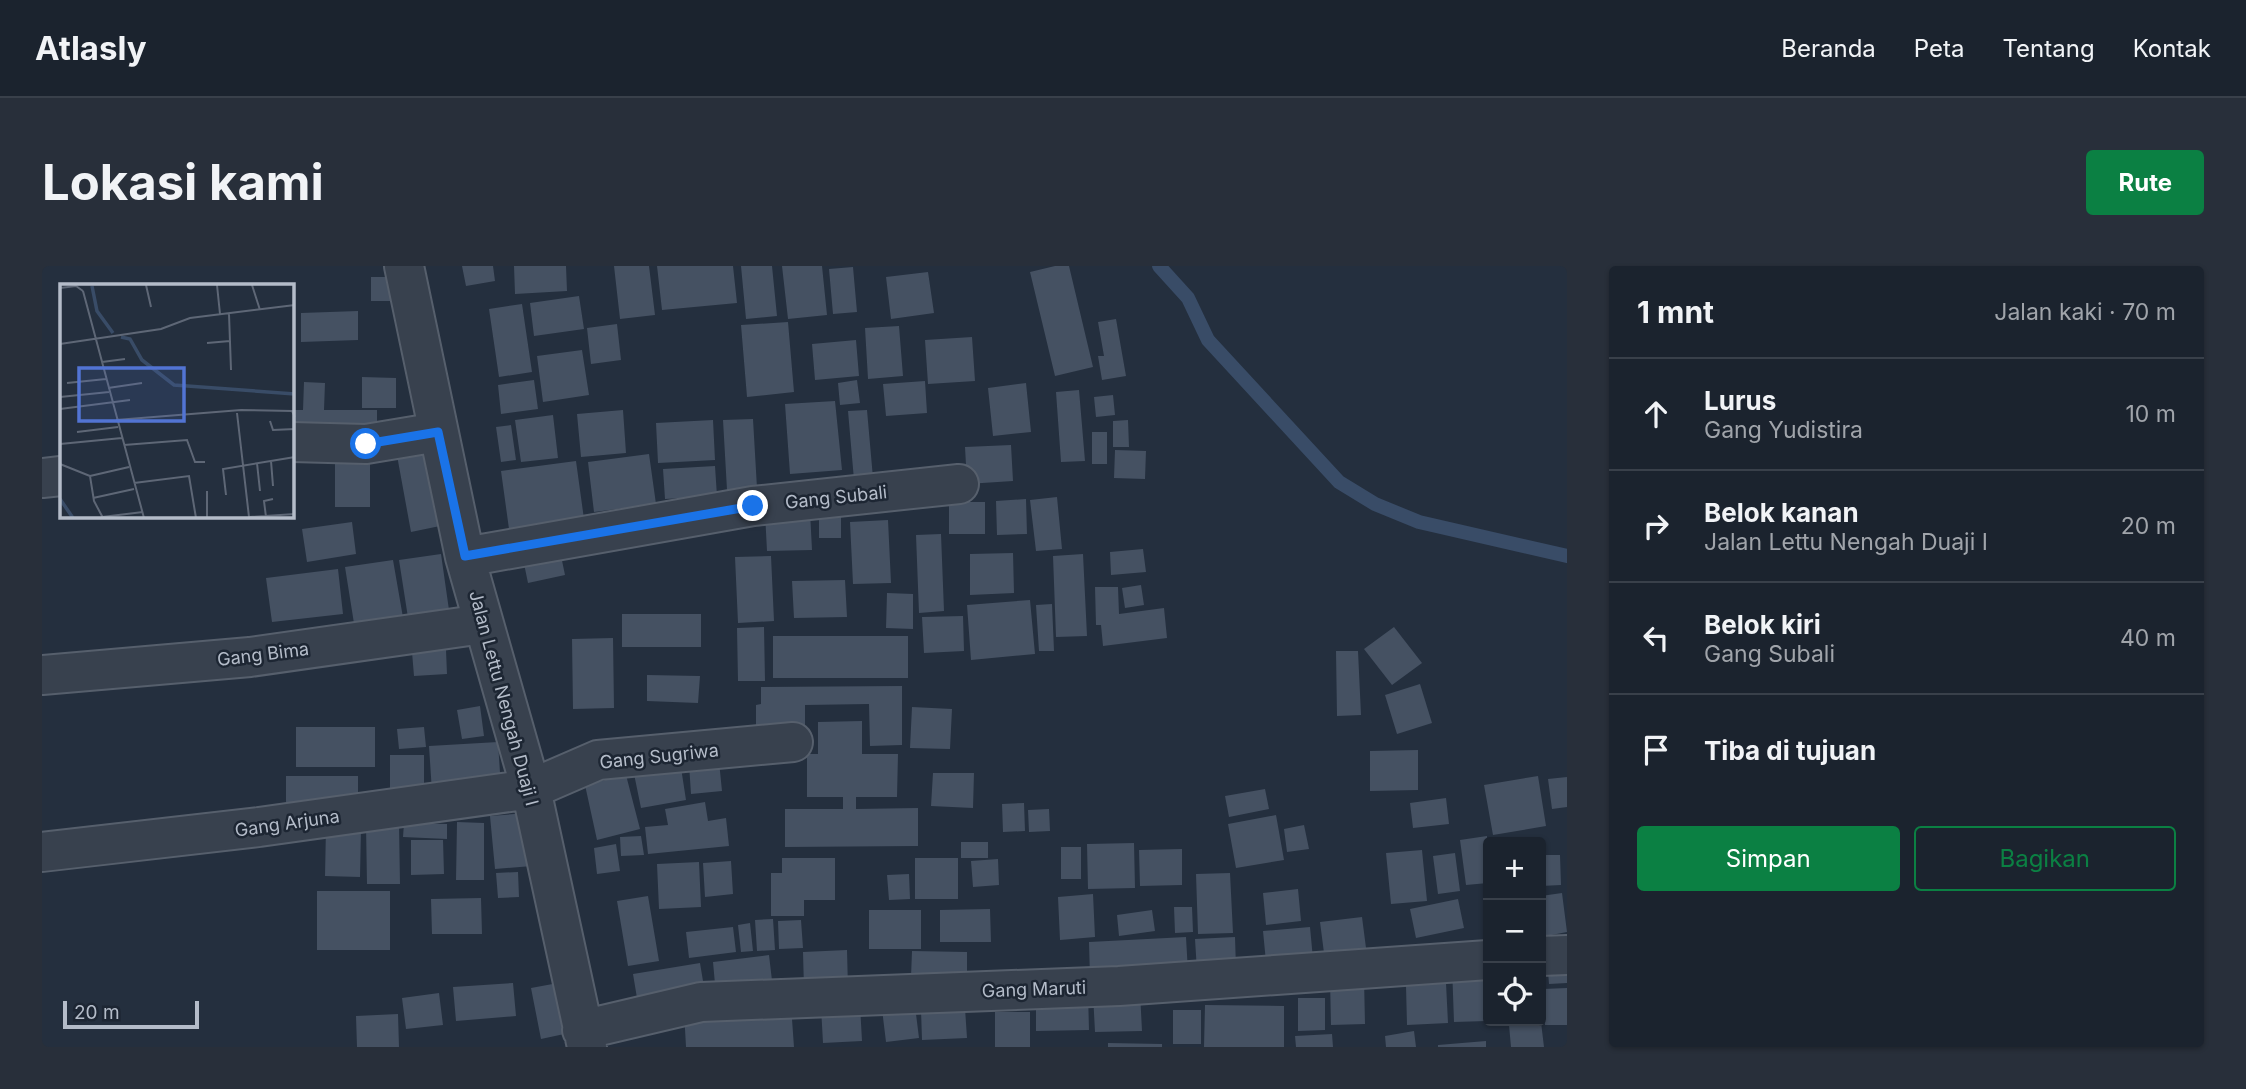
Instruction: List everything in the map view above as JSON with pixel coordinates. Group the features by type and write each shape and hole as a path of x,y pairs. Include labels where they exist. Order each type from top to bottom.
{"street":[{"name":"Jalan Lettu Nengah Duaji I","path":"404,266 465,556 531,789 584,1039"},
{"path":"294,442 366,444 438,432"},
{"path":"42,478 60,476"},
{"name":"Gang Subali","path":"465,556 753,506 959,484"},
{"name":"Gang Bima","path":"42,675 250,657 483,624"},
{"name":"Gang Sugriwa","path":"531,789 598,760 793,743"},
{"name":"Gang Arjuna","path":"42,852 259,828 531,789"},
{"path":"1546,956 1567,955"},
{"name":"Gang Maruti","path":"584,1039 701,1002 1119,986 1483,960"}],"building":[{"path":"462,266 493,266 495,281 466,286"},
{"path":"514,266 566,266 567,291 515,294"},
{"path":"614,266 649,266 655,315 620,319"},
{"path":"657,266 733,266 737,303 662,310"},
{"path":"741,266 772,266 777,316 746,319"},
{"path":"782,266 822,266 827,315 788,319"},
{"path":"1055,266 1069,266 1093,367 1055,376 1030,272"},
{"path":"853,267 857,312 833,314 829,269"},
{"path":"928,272 934,313 891,319 886,277"},
{"path":"371,277 400,277 400,301 371,301"},
{"path":"579,296 584,329 534,336 530,303"},
{"path":"522,304 532,372 499,377 489,309"},
{"path":"358,311 358,340 301,342 301,313"},
{"path":"1116,319 1126,376 1102,380 1098,356 1104,356 1098,322"},
{"path":"788,322 794,392 747,397 741,325"},
{"path":"617,324 621,360 591,364 587,328"},
{"path":"899,326 903,376 868,379 865,328"},
{"path":"972,337 975,381 928,384 925,340"},
{"path":"856,340 859,376 815,380 812,344"},
{"path":"582,350 589,395 543,402 537,356"},
{"path":"362,377 396,378 396,408 362,408"},
{"path":"534,380 538,409 501,414 498,385"},
{"path":"857,380 860,403 840,405 838,383"},
{"path":"925,381 927,413 886,416 883,384"},
{"path":"304,382 325,383 324,410 377,410 377,436 294,436 294,410 303,410"},
{"path":"1026,383 1031,432 993,436 988,388"},
{"path":"1079,390 1085,461 1061,462 1056,392"},
{"path":"1113,395 1115,415 1096,417 1094,397"},
{"path":"835,401 842,470 790,474 785,404"},
{"path":"623,410 626,453 581,457 577,414"},
{"path":"867,410 873,478 854,480 848,411"},
{"path":"553,415 558,458 521,462 515,420"},
{"path":"753,419 757,488 727,490 723,420"},
{"path":"713,420 715,460 658,463 656,423"},
{"path":"1128,420 1129,447 1113,447 1113,421"},
{"path":"511,425 516,460 501,462 496,427"},
{"path":"1092,432 1107,432 1107,464 1092,464"},
{"path":"426,444 440,526 411,532 396,450"},
{"path":"1011,445 1013,481 967,484 965,447"},
{"path":"1115,450 1146,451 1145,479 1114,478"},
{"path":"649,454 656,504 594,512 588,462"},
{"path":"335,455 370,455 370,507 335,507"},
{"path":"576,461 584,519 509,529 501,471"},
{"path":"715,466 717,496 665,499 663,469"},
{"path":"1057,497 1062,549 1036,551 1030,500"},
{"path":"1026,499 1027,534 997,535 996,501"},
{"path":"949,502 985,502 985,534 949,534"},
{"path":"841,510 841,538 819,538 819,511"},
{"path":"810,511 812,550 767,551 765,513"},
{"path":"888,520 891,583 853,584 850,522"},
{"path":"352,522 356,554 307,562 302,529"},
{"path":"941,534 944,611 919,613 916,535"},
{"path":"559,546 565,575 528,583 522,554"},
{"path":"1143,549 1146,572 1111,575 1110,552"},
{"path":"1013,553 1014,593 970,595 970,554"},
{"path":"441,554 450,617 409,624 399,560"},
{"path":"1083,554 1087,636 1056,637 1053,556"},
{"path":"771,556 774,621 738,623 735,557"},
{"path":"393,560 405,629 356,636 345,567"},
{"path":"338,569 343,614 272,622 266,578"},
{"path":"845,580 847,617 794,618 792,581"},
{"path":"1141,585 1144,605 1125,608 1122,588"},
{"path":"1095,587 1118,587 1119,614 1164,608 1167,638 1103,646 1101,625 1096,625"},
{"path":"887,593 913,594 913,629 886,628"},
{"path":"1030,600 1035,654 971,660 967,605"},
{"path":"1052,604 1054,651 1039,651 1036,605"},
{"path":"622,614 701,614 701,647 622,647"},
{"path":"963,616 964,651 924,653 922,617"},
{"path":"764,627 765,681 738,681 737,628"},
{"path":"1394,627 1422,663 1392,685 1364,649"},
{"path":"773,636 908,636 908,678 773,678"},
{"path":"613,638 614,708 573,709 572,639"},
{"path":"446,650 447,674 414,676 412,652"},
{"path":"1336,651 1358,651 1361,715 1337,716"},
{"path":"647,675 700,676 698,703 647,701"},
{"path":"1420,684 1432,723 1397,734 1385,695"},
{"path":"902,686 902,745 870,746 869,704 805,705 805,733 756,733 756,705 761,704 761,687"},
{"path":"480,706 484,736 462,739 457,710"},
{"path":"912,707 952,709 950,749 910,748"},
{"path":"862,721 862,754 898,754 897,797 856,797 856,809 918,808 918,846 785,847 785,809 843,809 843,797 807,797 807,754 818,754 818,722"},
{"path":"296,727 375,727 375,767 296,767"},
{"path":"424,727 426,747 399,749 397,729"},
{"path":"498,742 501,788 432,792 429,746"},
{"path":"1418,750 1418,790 1370,791 1370,751"},
{"path":"390,755 424,755 424,799 390,799"},
{"path":"680,761 686,800 641,808 633,769"},
{"path":"719,761 722,791 691,794 689,764"},
{"path":"933,773 974,773 973,808 931,806"},
{"path":"626,775 640,829 597,840 585,785"},
{"path":"286,776 358,776 358,809 286,809"},
{"path":"1538,776 1546,826 1493,835 1484,785"},
{"path":"1567,777 1567,807 1552,809 1548,779"},
{"path":"1265,789 1269,809 1229,817 1225,796"},
{"path":"1446,798 1449,824 1413,828 1410,803"},
{"path":"705,802 708,821 726,818 729,846 648,854 645,827 668,825 665,809"},
{"path":"1024,803 1025,831 1003,832 1002,804"},
{"path":"1049,809 1050,831 1029,832 1028,810"},
{"path":"527,813 532,866 495,869 490,816"},
{"path":"1276,815 1284,860 1236,868 1228,824"},
{"path":"457,822 484,823 484,880 456,880"},
{"path":"404,823 447,824 447,839 403,837"},
{"path":"399,824 400,884 367,884 366,825"},
{"path":"1304,825 1309,849 1287,852 1284,829"},
{"path":"326,827 361,828 360,877 325,876"},
{"path":"641,836 644,855 621,856 620,837"},
{"path":"1487,836 1483,837 1483,883 1466,885 1460,840"},
{"path":"411,840 443,840 444,874 411,875"},
{"path":"961,842 988,842 988,858 961,858"},
{"path":"1134,843 1135,888 1088,889 1087,844"},
{"path":"616,844 620,871 597,874 594,848"},
{"path":"1061,847 1081,847 1081,879 1061,879"},
{"path":"1182,849 1182,885 1140,886 1139,850"},
{"path":"1422,850 1427,901 1391,904 1386,853"},
{"path":"1455,853 1460,891 1438,894 1433,856"},
{"path":"1546,855 1560,855 1561,885 1546,886"},
{"path":"782,858 835,858 835,900 804,900 804,916 771,916 771,873 782,873"},
{"path":"915,858 958,858 958,899 915,899"},
{"path":"998,859 999,885 973,887 971,861"},
{"path":"731,861 733,894 705,897 703,863"},
{"path":"699,862 701,907 659,909 657,864"},
{"path":"518,872 519,897 498,898 496,873"},
{"path":"1230,873 1233,933 1198,934 1196,874"},
{"path":"909,874 910,899 889,900 887,875"},
{"path":"1298,889 1301,921 1266,925 1263,893"},
{"path":"317,891 390,891 390,950 317,950"},
{"path":"1562,893 1567,932 1546,936 1546,895"},
{"path":"1093,894 1095,937 1060,940 1058,897"},
{"path":"648,896 659,961 628,966 617,901"},
{"path":"481,898 482,934 432,934 431,899"},
{"path":"1458,899 1464,928 1416,938 1410,909"},
{"path":"1174,907 1192,907 1193,932 1175,933"},
{"path":"990,909 991,942 940,942 940,910"},
{"path":"869,910 921,910 921,949 869,949"},
{"path":"1152,910 1155,931 1119,936 1117,915"},
{"path":"1362,917 1366,948 1324,953 1320,922"},
{"path":"773,919 775,950 757,951 755,920"},
{"path":"801,920 803,948 779,949 778,921"},
{"path":"750,923 753,951 741,952 738,925"},
{"path":"733,927 736,952 689,958 686,932"},
{"path":"1310,927 1313,959 1266,962 1263,931"},
{"path":"1186,937 1188,972 1090,978 1089,942"},
{"path":"1235,937 1236,968 1197,971 1195,939"},
{"path":"847,950 848,988 804,989 803,952"},
{"path":"912,951 967,952 967,977 911,977"},
{"path":"769,955 773,989 716,995 713,962"},
{"path":"1567,958 1567,983 1549,984 1547,959"},
{"path":"700,963 706,999 639,1010 633,974"},
{"path":"1483,965 1483,1021 1454,1022 1452,966"},
{"path":"1364,978 1365,1024 1331,1025 1330,979"},
{"path":"513,983 516,1016 456,1021 453,987"},
{"path":"558,983 569,1033 541,1039 531,988"},
{"path":"1446,983 1448,1023 1407,1025 1406,986"},
{"path":"1567,988 1567,1025 1546,1025 1546,989"},
{"path":"1140,992 1142,1031 1095,1032 1093,994"},
{"path":"439,993 443,1025 406,1029 402,998"},
{"path":"1088,993 1089,1030 1036,1031 1036,995"},
{"path":"914,998 919,1038 886,1042 881,1001"},
{"path":"1298,998 1325,998 1325,1030 1298,1031"},
{"path":"791,1005 794,1047 686,1047 684,1011"},
{"path":"860,1005 862,1041 823,1043 821,1007"},
{"path":"1205,1005 1284,1006 1284,1047 1204,1047"},
{"path":"965,1008 967,1038 922,1040 921,1010"},
{"path":"1173,1010 1201,1010 1201,1044 1173,1044"},
{"path":"995,1012 1030,1012 1030,1047 995,1047"},
{"path":"398,1014 399,1047 357,1047 356,1016"},
{"path":"1509,1026 1541,1026 1544,1047 1511,1047"},
{"path":"1414,1031 1416,1047 1386,1047 1385,1036"},
{"path":"1332,1034 1333,1047 1296,1047 1295,1036"},
{"path":"1486,1041 1486,1047 1438,1047 1438,1045"},
{"path":"1108,1043 1162,1044 1162,1047 1108,1047"}],"waterway":[{"path":"1159,266 1188,298 1208,340 1339,482 1375,504 1419,522 1567,556"}],"route":[{"path":"366,444 438,432 465,556 753,506"}]}
